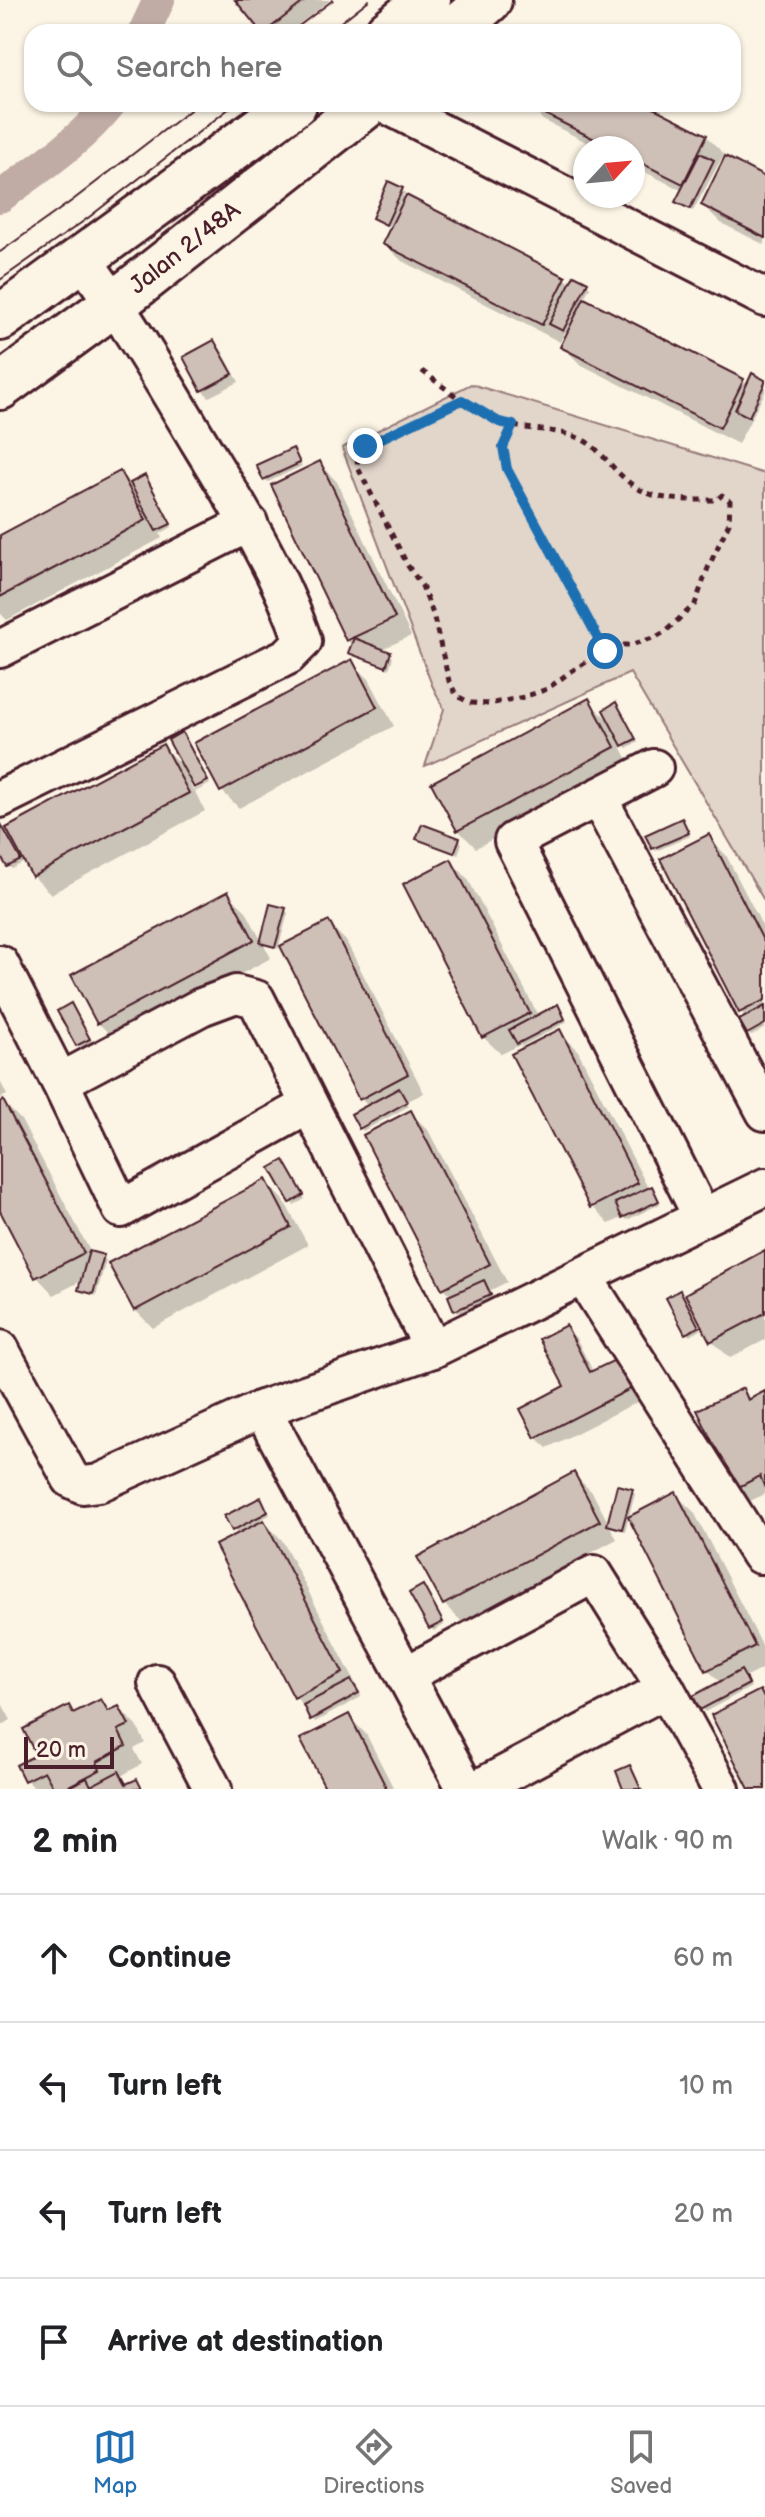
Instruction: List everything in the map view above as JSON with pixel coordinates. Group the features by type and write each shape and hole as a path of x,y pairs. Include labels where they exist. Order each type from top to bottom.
{"main road":[{"path":"398,24 428,0"},
{"path":"461,24 489,0"},
{"name":"Jalan 2/48A","path":"0,318 283,112"},
{"name":"Jalan 2/48A","path":"0,387 115,303 358,112"}],"street":[{"path":"401,112 765,298"},
{"path":"0,799 288,656 303,641 249,523 115,303 82,259"},
{"path":"0,649 249,523"},
{"path":"654,768 513,841 702,1217"},
{"path":"598,797 765,1112"},
{"path":"0,964 121,1209 309,1105"},
{"path":"60,1082 201,1007 236,994 256,999 433,1349"},
{"path":"0,1349 71,1479 83,1485 99,1483 262,1409 433,1349 765,1187"},
{"path":"583,1276 763,1557"},
{"path":"262,1409 466,1789"},
{"path":"406,1675 594,1574 666,1689 721,1789"},
{"path":"157,1683 213,1789"},
{"path":"477,1789 666,1689"}],"path":[{"path":"422,371 499,422 566,434 584,441 641,490 667,500 717,500 722,495 730,501 729,523 691,610 656,637 630,645 614,645 547,689 489,704 471,703 457,696 449,681 433,614 422,586 408,566 357,466 358,455 365,446 462,400"},
{"path":"513,425 503,447 507,469 605,651"}],"shaded area":[{"path":"471,384 765,474 765,902 630,673 425,766 444,709 432,685 342,448"}],"building":[{"path":"235,0 306,0 275,24 254,24"},
{"path":"541,112 662,112 707,135 683,184 645,165 645,136 588,136"},
{"path":"700,153 714,160 690,209 675,202"},
{"path":"725,156 765,177 765,238 701,205"},
{"path":"388,181 403,188 386,225 372,218"},
{"path":"406,195 566,277 542,325 382,244"},
{"path":"574,275 588,282 563,331 549,324"},
{"path":"584,298 744,379 720,428 560,347"},
{"path":"214,340 233,374 201,391 183,357"},
{"path":"752,373 765,383 749,417 735,410"},
{"path":"293,448 300,463 263,480 256,465"},
{"path":"320,461 395,618 346,641 271,485"},
{"path":"120,471 146,520 0,597 0,535"},
{"path":"145,475 171,524 156,531 130,483"},
{"path":"354,638 391,652 386,667 348,653"},
{"path":"352,659 377,707 220,792 194,743"},
{"path":"589,698 615,747 457,831 431,783"},
{"path":"616,702 636,739 622,746 603,710"},
{"path":"182,732 208,781 194,788 168,740"},
{"path":"163,744 189,793 32,877 6,828"},
{"path":"682,818 689,833 652,849 645,835"},
{"path":"1,824 21,860 7,867 0,855"},
{"path":"422,824 460,838 454,853 416,839"},
{"path":"709,834 765,944 765,1000 739,1013 660,859"},
{"path":"451,859 530,1013 482,1038 403,884"},
{"path":"228,891 254,940 97,1024 71,975"},
{"path":"270,904 286,908 275,947 260,943"},
{"path":"329,921 408,1074 359,1100 280,946"},
{"path":"71,1003 90,1039 76,1046 57,1011"},
{"path":"558,1004 565,1019 517,1044 509,1030"},
{"path":"765,1006 765,1024 747,1034 739,1020"},
{"path":"560,1029 638,1183 590,1208 511,1054"},
{"path":"399,1088 407,1102 359,1129 351,1114"},
{"path":"3,1100 84,1253 35,1278 0,1211 0,1102"},
{"path":"411,1110 490,1264 442,1289 363,1135"},
{"path":"284,1160 304,1195 290,1203 270,1168"},
{"path":"266,1179 291,1227 134,1311 108,1263"},
{"path":"652,1186 659,1201 622,1218 615,1203"},
{"path":"765,1250 765,1313 710,1342 685,1294"},
{"path":"89,1251 104,1255 93,1294 78,1290"},
{"path":"484,1280 491,1295 454,1311 448,1296"},
{"path":"680,1290 699,1327 685,1334 666,1298"},
{"path":"566,1325 590,1372 617,1359 632,1388 535,1438 520,1409 564,1386 539,1339"},
{"path":"743,1388 748,1400 765,1391 765,1488 760,1476 735,1489 697,1410"},
{"path":"574,1472 600,1521 443,1605 417,1557"},
{"path":"617,1485 633,1489 622,1529 607,1525"},
{"path":"676,1492 755,1646 706,1671 628,1517"},
{"path":"261,1497 268,1512 232,1531 224,1516"},
{"path":"264,1520 343,1673 294,1698 215,1545"},
{"path":"423,1585 443,1622 429,1629 409,1593"},
{"path":"741,1670 749,1684 700,1710 693,1696"},
{"path":"351,1680 359,1693 310,1720 303,1705"},
{"path":"760,1690 765,1700 765,1789 749,1789 711,1715"},
{"path":"101,1699 108,1711 119,1706 129,1725 118,1730 126,1746 97,1762 100,1770 63,1789 54,1789 44,1771 24,1781 16,1765 36,1755 23,1729 69,1705 73,1713"},
{"path":"349,1714 387,1789 326,1789 300,1739"},
{"path":"630,1765 641,1789 623,1789 616,1771"},
{"path":"119,1771 126,1784 137,1779 142,1789 64,1789 87,1778 91,1786"}],"waterway":[{"path":"148,24 159,0"},
{"path":"0,197 72,142 103,112"}],"tram line":[{"path":"302,24 333,0"},
{"path":"338,24 369,0"},
{"path":"0,252 188,112"},
{"path":"0,280 88,218 225,112"}],"route":[{"path":"365,446 462,400 499,422 513,425 503,447 507,469 605,651"}]}
